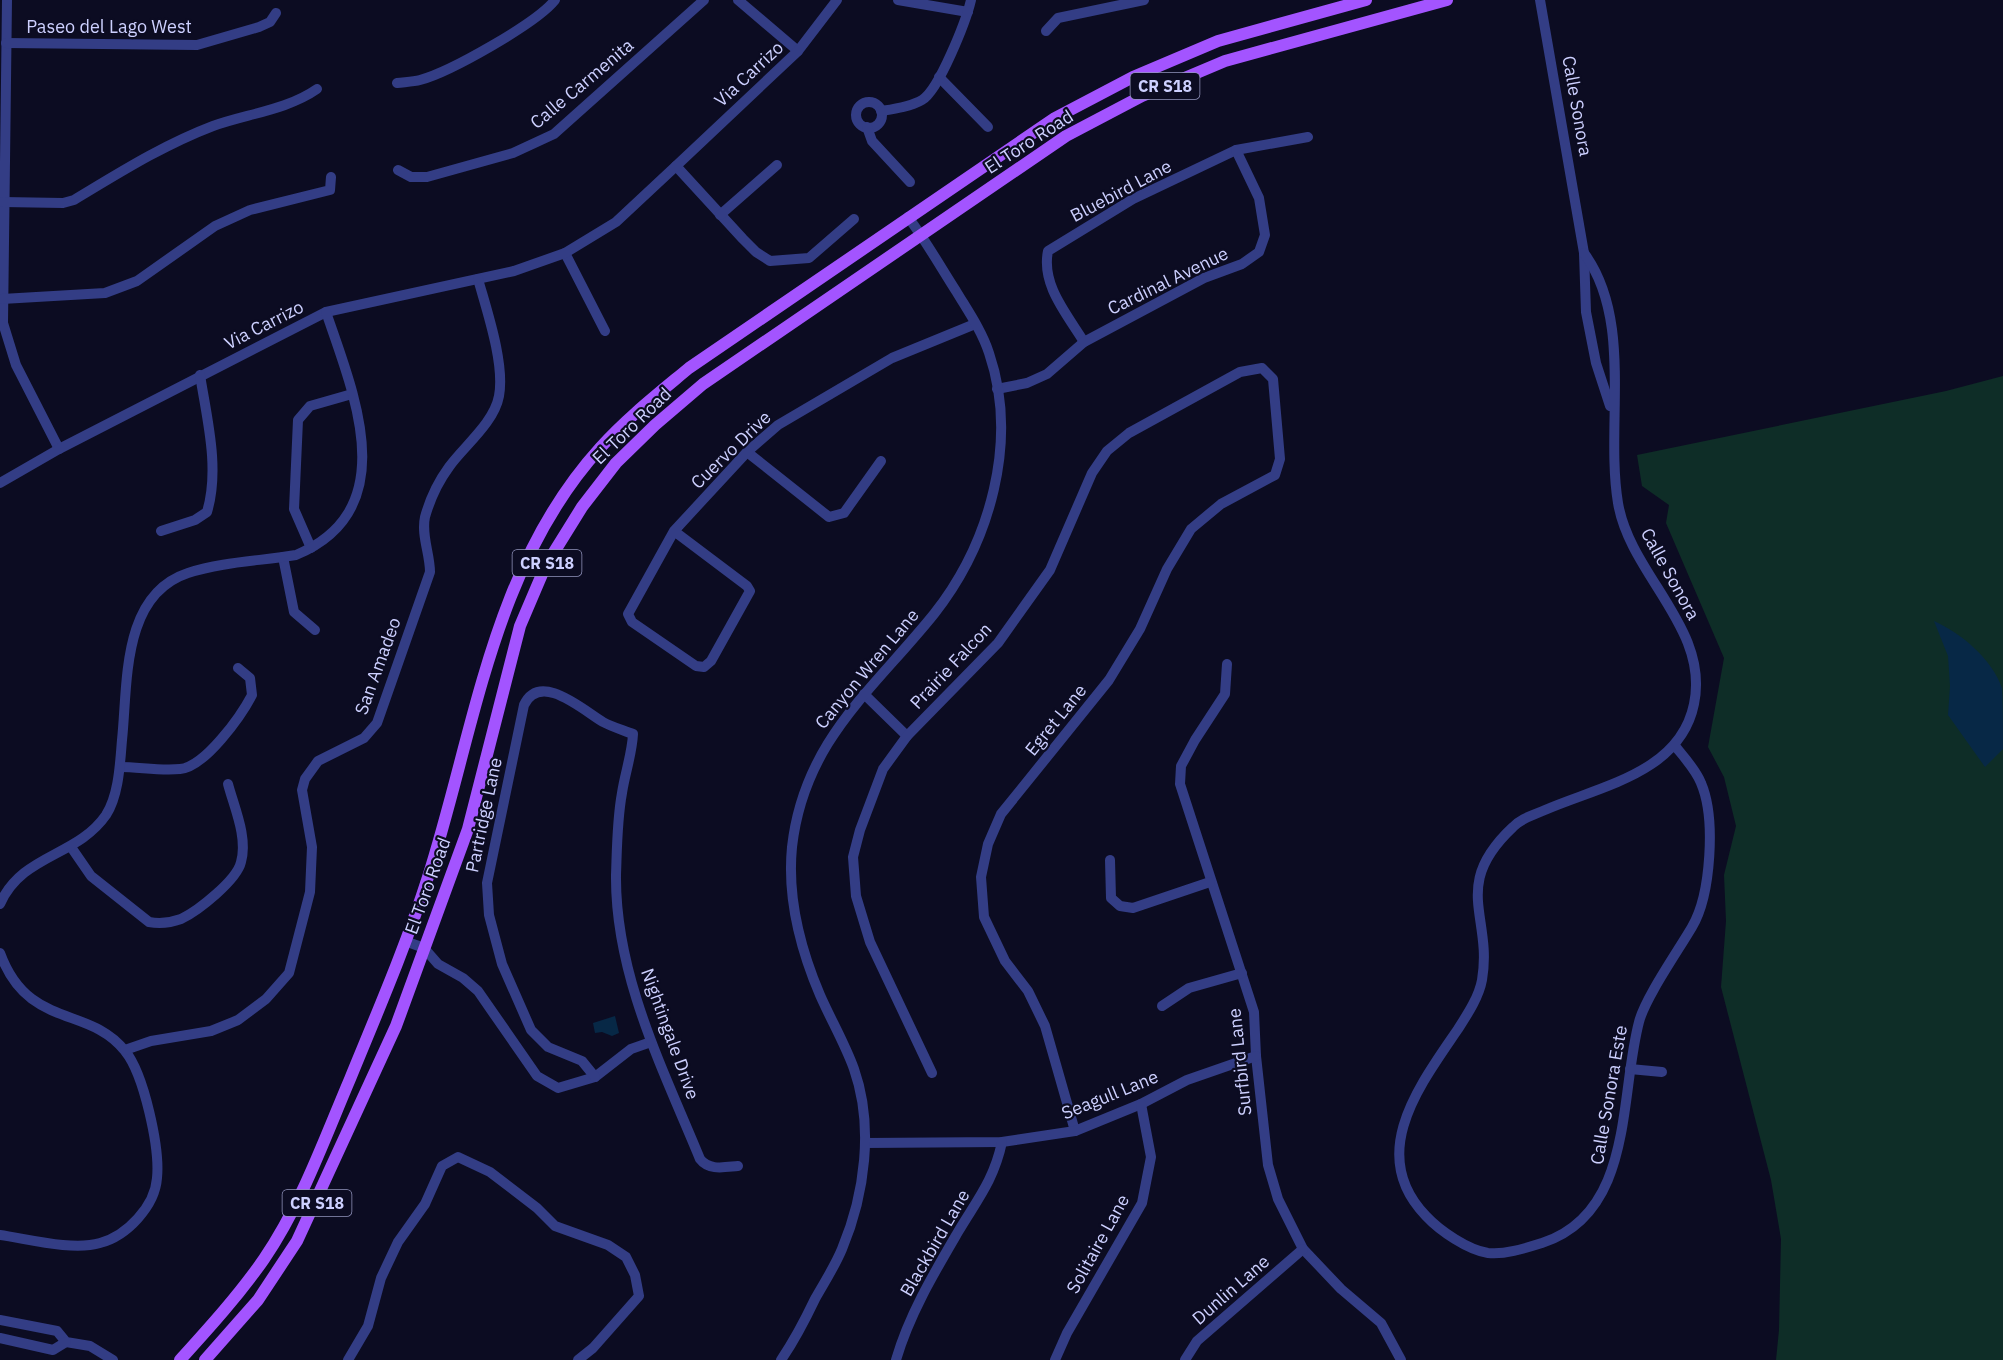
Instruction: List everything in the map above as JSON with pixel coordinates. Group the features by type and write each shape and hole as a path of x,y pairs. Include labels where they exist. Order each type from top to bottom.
{"main road":[{"name":"El Toro Road","path":"180,1360 247,1281 281,1230 329,1130 405,941 428,877 500,617 527,554 564,494 600,448 639,409 689,368 1055,118 1133,77 1218,41 1366,0"},
{"name":"El Toro Road","path":"205,1360 258,1300 297,1241 396,1026 468,830 520,626 546,565 582,507 616,463 655,425 703,384 1066,136 1142,96 1225,61 1447,0"}],"street":[{"path":"7,0 2,299 5,348 59,448"},
{"path":"397,83 419,81 441,71 530,24 555,0"},
{"name":"Calle Carmenita","path":"398,170 411,177 427,177 513,153 554,134 704,0"},
{"path":"738,0 798,51"},
{"name":"Via Carrizo","path":"0,483 59,448 326,312 514,271 565,254 616,222 676,166 798,51 837,0"},
{"path":"898,0 968,12"},
{"path":"881,111 922,100 928,95 939,77 968,12 971,0"},
{"path":"1046,31 1058,18 1144,0"},
{"name":"Calle Sonora","path":"1540,0 1584,253 1586,312 1593,351 1612,413"},
{"name":"Paseo del Lago West","path":"6,43 197,45 258,27 270,22 276,13"},
{"path":"939,77 988,127"},
{"path":"3,202 63,203 74,200 166,145 257,112 302,100 316,89"},
{"path":"881,111 871,102 858,108 859,122 867,127 872,141 910,182"},
{"path":"867,127 880,121 881,111"},
{"name":"Bluebird Lane","path":"1084,342 1053,292 1045,268 1048,251 1133,199 1236,150 1308,137"},
{"name":"Cardinal Avenue","path":"997,389 1027,383 1047,374 1084,342 1204,278 1242,264 1259,252 1265,235 1258,198 1236,150"},
{"path":"720,215 777,165"},
{"path":"676,166 756,252 770,261 809,258 854,219"},
{"path":"2,299 105,293 137,281 215,225 250,210 330,190 331,177"},
{"name":"Canyon Wren Lane","path":"781,1360 842,1249 856,1203 865,1143 862,1104 853,1066 804,955 794,912 791,867 801,803 816,762 828,741 864,694 935,612 966,567 989,514 998,466 997,389 989,353 975,324 922,235 908,217"},
{"name":"Calle Sonora","path":"1584,253 1596,270 1605,299 1612,339 1612,413 1618,505 1631,545 1689,643 1695,664 1695,702 1675,746"},
{"path":"565,254 605,331"},
{"name":"San Amadeo","path":"125,1050 151,1041 211,1031 238,1020 266,999 289,973 310,892 312,847 302,790 305,779 318,761 364,738 377,723 430,572 430,558 424,532 425,519 432,498 449,467 494,411 499,398 501,379 478,279"},
{"path":"0,904 13,883 35,863 71,847 90,833 106,815 111,805 120,766 131,652 135,628 143,610 162,590 185,574 283,557 311,548 331,535 346,519 358,495 363,462 362,439 352,394 326,312"},
{"name":"Cuervo Drive","path":"674,531 747,586 750,591 711,661 704,667 696,666 632,622 628,615 630,607 674,531 747,452 778,425 892,358 975,324"},
{"path":"1593,351 1606,346 1612,339"},
{"name":"Prairie Falcon","path":"932,1073 870,942 856,896 853,857 860,830 883,769 907,736 998,643 1050,570 1092,473 1107,451 1129,433 1240,372 1262,368"},
{"name":"Egret Lane","path":"1076,1131 1045,1026 1029,991 1005,961 984,916 981,877 988,844 1001,814 1109,680 1140,629 1167,569 1191,528 1221,504 1275,475 1280,459 1273,379 1262,368"},
{"path":"161,531 195,520 207,512 212,496 212,454 200,375"},
{"path":"311,548 294,509 298,420 310,406 352,394"},
{"path":"747,452 829,517 844,513 882,461"},
{"path":"283,557 294,612 315,630"},
{"name":"Surfbird Lane","path":"1227,664 1225,694 1190,748 1182,766 1180,784 1254,1012 1256,1056 1268,1165 1278,1199 1303,1249 1341,1289 1381,1323 1401,1360"},
{"path":"120,766 180,769 200,761 252,695 254,686 250,678 238,668"},
{"name":"Partridge Lane","path":"595,1077 582,1061 548,1047 531,1030 498,953 486,888 524,705 534,692 546,691 560,695 605,723 633,734"},
{"path":"864,694 907,736"},
{"name":"Nightingale Drive","path":"633,734 618,816 616,892 620,930 632,985 651,1042 702,1163 715,1167 738,1166"},
{"name":"Calle Sonora Este","path":"1675,746 1701,783 1710,825 1707,874 1696,920 1640,1017 1612,1173 1602,1198 1578,1223 1557,1238 1523,1250 1488,1253 1449,1236 1414,1204 1402,1178 1398,1149 1406,1113 1467,1015 1482,983 1483,954 1476,904 1478,882 1494,847 1516,823 1634,775 1663,757 1675,746"},
{"path":"71,847 91,876 149,922 158,924 182,918 232,879 241,863 241,832 228,784"},
{"path":"1110,860 1111,897 1120,906 1132,908 1210,882"},
{"path":"405,941 424,948 438,964 463,978 478,991 537,1076 558,1088 595,1077 631,1049 651,1042"},
{"path":"0,953 15,983 32,1000 48,1011 105,1034 125,1050 140,1076 157,1161 157,1179 150,1202 126,1230 99,1244 79,1245 0,1235"},
{"path":"1162,1006 1189,988 1242,973"},
{"name":"Seagull Lane","path":"865,1143 1002,1142 1076,1131 1141,1104 1187,1080 1256,1056"},
{"path":"1630,1069 1662,1072"},
{"name":"Solitaire Lane","path":"1055,1360 1067,1333 1142,1203 1151,1157 1141,1104"},
{"name":"Blackbird Lane","path":"896,1360 912,1317 925,1291 995,1172 1002,1142"},
{"path":"348,1360 368,1326 381,1278 394,1251 425,1204 442,1166 447,1161 458,1157 490,1172 517,1191 555,1226 608,1245 626,1257 635,1275 639,1296 593,1348 578,1360"},
{"name":"Dunlin Lane","path":"1185,1360 1197,1341 1303,1249"},
{"path":"0,1320 57,1331 66,1342"},
{"path":"0,1338 53,1350 66,1342 90,1346 113,1360"}],"green space":[{"path":"2003,376 2003,1360 1776,1360 1781,1239 1771,1180 1721,987 1726,921 1724,875 1736,826 1724,777 1708,747 1724,658 1666,523 1669,505 1642,486 1637,455 1946,391"}],"water":[{"path":"1934,621 1955,632 1974,648 1991,667 2002,688 2003,749 1985,767 1948,715 1950,686 1948,656"},
{"path":"615,1016 619,1033 612,1036 602,1032 595,1033 593,1023"}]}
